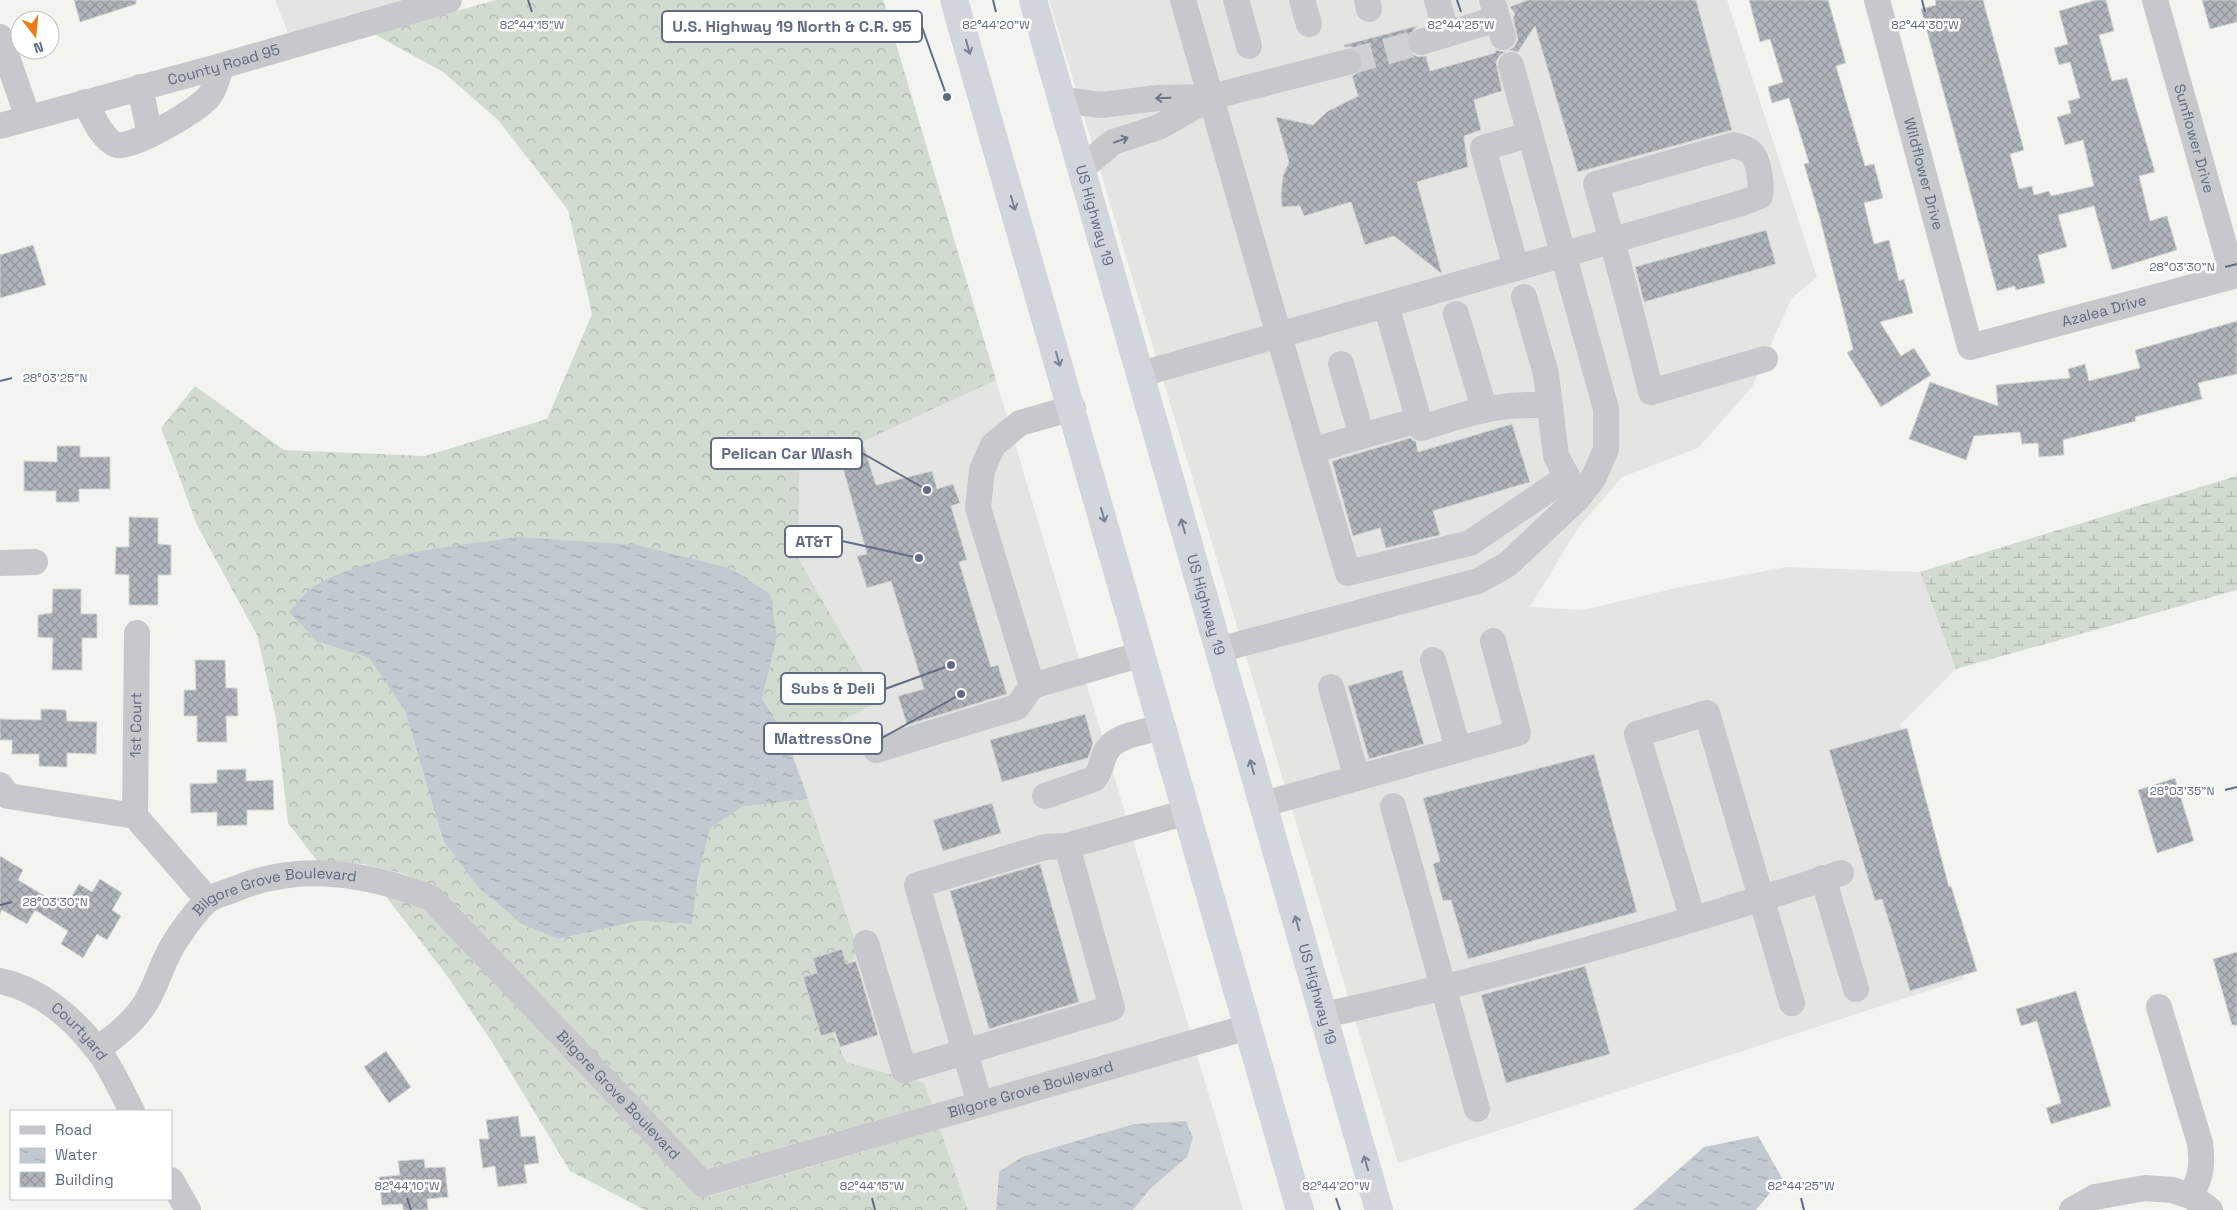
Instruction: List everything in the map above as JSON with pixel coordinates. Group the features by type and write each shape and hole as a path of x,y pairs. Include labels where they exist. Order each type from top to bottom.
{"highway":[{"path":"954,0 1073,408 1300,1210"},
{"name":"US Highway 19","path":"1033,0 1379,1210"}],"street":[{"name":"County Road 95","path":"0,126 221,66 404,6 449,0"},
{"path":"1183,0 1277,336 1348,573 1470,543 1573,487 1594,478 1606,449 1606,409 1511,65"},
{"path":"1236,0 1249,46"},
{"path":"1437,0 1447,34"},
{"name":"Wildflower Drive","path":"1877,0 1970,347"},
{"name":"Sunflower Drive","path":"2155,0 2235,276"},
{"path":"1421,42 1497,18"},
{"path":"3,49 28,118"},
{"path":"1062,100 1101,105 1158,98 1211,97 1348,62"},
{"path":"85,102 110,142 118,145 127,145 150,135 182,117 210,97 221,66"},
{"path":"140,87 150,135"},
{"path":"1082,168 1113,142 1159,127 1211,97"},
{"path":"1516,268 1483,148 1529,135"},
{"path":"1141,374 1562,255 1612,240 1742,203 1760,196 1761,189 1754,155 1748,150 1734,145 1596,184 1612,240 1651,392 1766,359"},
{"name":"Azalea Drive","path":"1970,347 2235,276"},
{"path":"1524,297 1546,374 1556,456 1573,487"},
{"path":"1386,305 1421,428 1484,408 1523,403 1550,406"},
{"path":"1456,314 1484,408"},
{"path":"1341,364 1362,436"},
{"path":"1032,686 978,508 982,470 993,445 1020,423 1073,408"},
{"path":"1312,451 1419,420"},
{"path":"1218,650 1478,581 1508,564 1573,487"},
{"path":"0,562 35,562"},
{"name":"1st Court","path":"136,816 137,633"},
{"path":"1264,804 1518,732 1493,641"},
{"path":"876,750 1017,707 1032,686 1142,654"},
{"path":"1433,660 1458,750"},
{"path":"1330,687 1357,778"},
{"path":"1693,919 1637,734 1708,713 1792,1003"},
{"path":"1045,796 1094,779 1098,775 1108,746 1117,740 1163,728"},
{"path":"0,785 8,796 136,816 208,900"},
{"path":"1393,806 1477,1109"},
{"path":"980,1104 917,885 1045,847 1067,846 1187,812"},
{"path":"866,943 904,1070 1112,1008 1067,846"},
{"name":"Bilgore Grove Boulevard","path":"97,1048 118,1035 150,996 162,964 178,937 208,900 274,876 300,874 361,876 398,885 431,898 704,1184 1248,1027"},
{"path":"1324,1015 1443,989 1693,919 1832,876 1856,989"},
{"name":"Courtyard","path":"0,981 36,993 64,1013 97,1048 131,1110"},
{"path":"2159,1007 2200,1144 2203,1164 2198,1181 2200,1203"},
{"path":"172,1182 188,1210"},
{"path":"2072,1210 2095,1197 2145,1188 2172,1190 2200,1203"}],"shaded area":[{"path":"275,0 402,0 288,33"},
{"path":"1049,0 1727,0 1817,277 1791,299 1752,387 1698,448 1622,477 1578,528 1530,607 1583,610 1681,587 1787,567 1920,572 1956,669 1900,725 1964,979 1398,1163"},
{"path":"996,380 1190,1031 932,1105 924,1083 846,1062 824,1011 790,748 881,701 799,560 799,471"},
{"path":"1197,1055 1243,1210 1133,1210 1150,1189 1187,1157 999,1172 996,1210 968,1210 940,1129"}],"green space":[{"path":"496,0 883,0 996,380 799,471 799,560 881,701 793,746 762,699 777,637 516,537 435,549 373,562 318,642 369,658 405,711 443,840 559,939 639,921 692,924 698,877 710,829 742,807 808,799 858,950 824,1011 846,1062 924,1083 932,1105 706,1171 434,886 401,873 363,864 318,862 288,823 276,718 257,635 197,525 161,428 195,386 284,450 425,456 547,419 592,314 568,210 498,120 443,72 374,34"},
{"path":"2237,476 2237,590 1956,669 1920,572"},
{"path":"384,894 425,908 696,1193 707,1197 940,1129 968,1210 645,1210 570,1171 492,1042 445,973"}],"water":[{"path":"516,537 637,545 729,568 770,594 777,637 762,699 793,746 790,748 808,799 742,807 710,829 698,877 692,924 639,921 559,939 522,924 478,887 443,840 405,711 369,658 318,642 289,612 312,587 363,565 414,552"},
{"path":"1186,1121 1193,1138 1187,1157 1150,1189 1133,1210 996,1210 999,1172 1022,1157 1134,1124"},
{"path":"1758,1136 1782,1178 1756,1210 1633,1210 1704,1147"}],"building":[{"path":"74,0 136,0 136,4 80,22"},
{"path":"1527,0 1696,0 1732,130 1578,172 1535,26 1518,52 1509,50 1514,47 1518,40 1513,18 1515,14 1510,7"},
{"path":"1749,0 1828,0 1846,63 1836,66 1865,166 1874,164 1883,198 1864,203 1874,244 1889,240 1899,281 1904,279 1913,313 1880,322 1901,356 1914,348 1931,375 1881,407 1847,353 1853,349 1804,164 1809,163 1789,98 1772,103 1768,87 1783,82 1770,39 1760,42"},
{"path":"1935,0 1983,0 2024,150 2010,154 2019,189 2032,186 2034,195 2049,191 2051,196 2094,186 2083,140 2065,145 2057,117 2071,113 2068,101 2080,98 2070,62 2059,65 2054,48 2068,44 2059,11 2096,0 2106,0 2114,31 2099,35 2112,81 2127,78 2155,172 2139,176 2150,221 2167,216 2177,250 2112,270 2094,206 2058,215 2067,247 2038,255 2045,283 2016,290 2015,286 1997,291 1921,9 1936,5"},
{"path":"2202,0 2237,0 2237,22 2210,29"},
{"path":"1417,26 1407,38 1407,46 1411,53 1418,57 1426,56 1430,71 1495,53 1496,50 1505,52 1500,55 1496,62 1502,91 1474,100 1481,130 1464,136 1468,167 1417,182 1442,274 1394,236 1365,245 1351,202 1304,216 1300,206 1282,207 1283,176 1289,162 1276,117 1313,125 1328,111 1358,96 1352,76 1359,72 1362,66 1362,58 1358,51 1352,47 1344,47 1344,45"},
{"path":"1766,230 1776,264 1644,302 1635,267"},
{"path":"33,245 46,285 0,298 0,255"},
{"path":"2237,321 2237,374 2198,383 2202,399 2135,417 2136,421 2063,440 2064,455 2039,457 2038,443 2022,444 2020,432 1974,436 1966,460 1909,439 1930,382 1998,406 1996,385 2070,378 2068,369 2085,364 2089,381 2140,368 2135,350"},
{"path":"1512,424 1530,482 1433,511 1440,535 1386,548 1380,528 1353,536 1332,461 1410,438 1416,442 1418,452"},
{"path":"57,446 80,446 80,457 110,457 110,489 79,489 79,502 56,502 56,491 24,491 24,461 57,462"},
{"path":"864,447 876,485 932,471 937,489 953,484 960,503 951,506 967,560 959,562 991,667 998,665 1007,694 907,725 898,696 924,689 891,581 867,588 857,556 867,554 839,454"},
{"path":"129,517 158,518 158,544 171,545 171,575 158,575 158,605 129,605 129,575 115,574 116,547 129,547"},
{"path":"53,589 81,589 81,614 97,614 97,638 82,638 82,670 52,670 53,638 38,637 38,615 52,613"},
{"path":"195,660 225,660 226,688 237,688 238,716 226,716 227,742 197,742 197,716 184,716 184,690 196,690"},
{"path":"1402,670 1424,744 1369,759 1348,686"},
{"path":"41,709 66,710 67,721 97,722 96,754 67,753 67,767 39,766 39,754 12,754 12,740 0,740 0,719 41,720"},
{"path":"1085,714 1093,744 1088,758 1002,782 990,740"},
{"path":"1907,728 1949,887 1951,886 1977,971 1910,991 1882,899 1875,901 1829,750"},
{"path":"1594,754 1637,912 1468,959 1451,900 1443,901 1433,864 1440,861 1423,798"},
{"path":"246,769 246,781 273,780 274,810 247,810 247,825 217,826 217,812 191,813 190,784 217,783 217,770"},
{"path":"2175,778 2194,841 2157,853 2138,790"},
{"path":"992,803 1001,833 943,851 933,820"},
{"path":"0,856 23,870 18,880 65,908 79,884 92,892 100,879 122,893 112,910 121,916 107,940 97,934 83,958 61,944 68,931 35,910 27,924 2,910 0,914"},
{"path":"1040,864 1079,1002 989,1029 950,891"},
{"path":"842,949 846,964 856,961 878,1035 840,1047 835,1032 821,1036 803,977 817,973 813,958"},
{"path":"2237,952 2237,1025 2232,1025 2213,959"},
{"path":"1585,966 1610,1054 1506,1083 1481,995"},
{"path":"2076,991 2111,1106 2051,1124 2046,1108 2061,1103 2037,1021 2021,1026 2016,1009"},
{"path":"386,1051 411,1087 389,1103 364,1067"},
{"path":"518,1116 521,1137 535,1136 539,1163 524,1165 527,1183 498,1187 495,1166 483,1168 479,1139 489,1139 486,1120"},
{"path":"424,1159 425,1168 445,1167 448,1197 427,1199 428,1210 403,1210 403,1204 382,1205 379,1177 400,1175 398,1161"}],"tunnel":[{"path":"1348,62 1421,42"}],"place":[{"name":"U.S. Highway 19 North & C.R. 95","path":"947,97"},
{"name":"Pelican Car Wash","path":"927,490"},
{"name":"AT&T","path":"919,558"},
{"name":"Subs & Deli","path":"951,665"},
{"name":"MattressOne","path":"961,694"}]}
